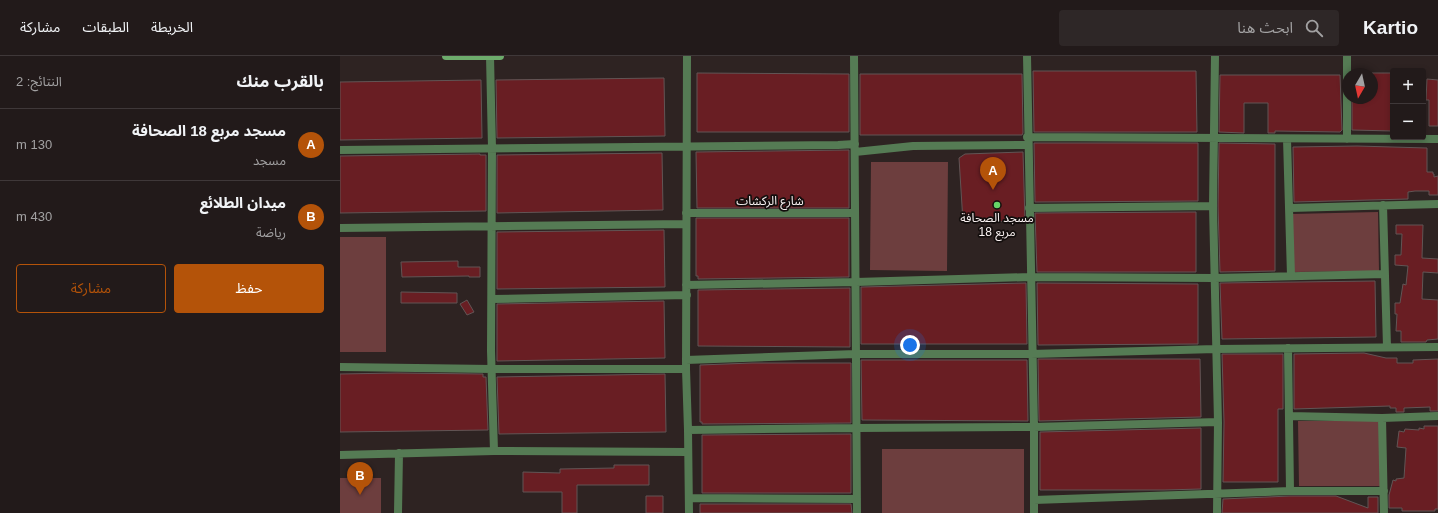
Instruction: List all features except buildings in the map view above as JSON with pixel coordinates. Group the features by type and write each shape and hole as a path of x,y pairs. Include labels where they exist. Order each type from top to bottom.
{"street":[{"path":"446,56 500,56"},
{"path":"490,56 494,452"},
{"path":"687,56 686,369 689,513"},
{"path":"854,56 857,513"},
{"path":"1027,56 1027,141 1034,427 1034,513"},
{"path":"1215,56 1213,206 1218,422 1217,513"},
{"path":"1347,139 1348,56"},
{"path":"1287,139 1291,276"},
{"path":"855,152 913,146 1027,141 1438,139"},
{"path":"340,150 855,144"},
{"path":"1290,208 1438,204"},
{"path":"1383,205 1387,347"},
{"path":"1029,208 1213,206"},
{"name":"شارع الركشات","path":"686,213 855,213"},
{"path":"340,228 686,224"},
{"path":"686,285 1030,277 1214,278 1385,274"},
{"path":"492,299 687,295"},
{"path":"686,360 856,354 1032,354 1216,349 1438,347"},
{"path":"1288,348 1290,491"},
{"path":"340,367 686,369"},
{"path":"1289,416 1382,418 1438,416"},
{"path":"1382,418 1384,513"},
{"path":"688,430 1034,427 1218,422"},
{"path":"340,455 494,452 688,452"},
{"path":"398,454 398,513"},
{"path":"1034,500 1290,491 1384,491"},
{"path":"689,498 857,499"}],"shaded area":[{"path":"871,162 948,162 947,271 870,270"},
{"path":"1378,212 1379,271 1293,272 1292,214"},
{"path":"340,237 386,237 386,352 340,352"},
{"path":"1298,421 1380,421 1380,486 1299,486"},
{"path":"882,449 1024,449 1024,513 882,513"},
{"path":"340,478 381,478 381,513 340,513"}],"place":[{"name":"مسجد مربع 18 الصحافة","path":"993,190"},
{"name":"مسجد الصحافة مربع 18","path":"997,205"},
{"name":"ميدان الطلائع","path":"360,495"}]}
